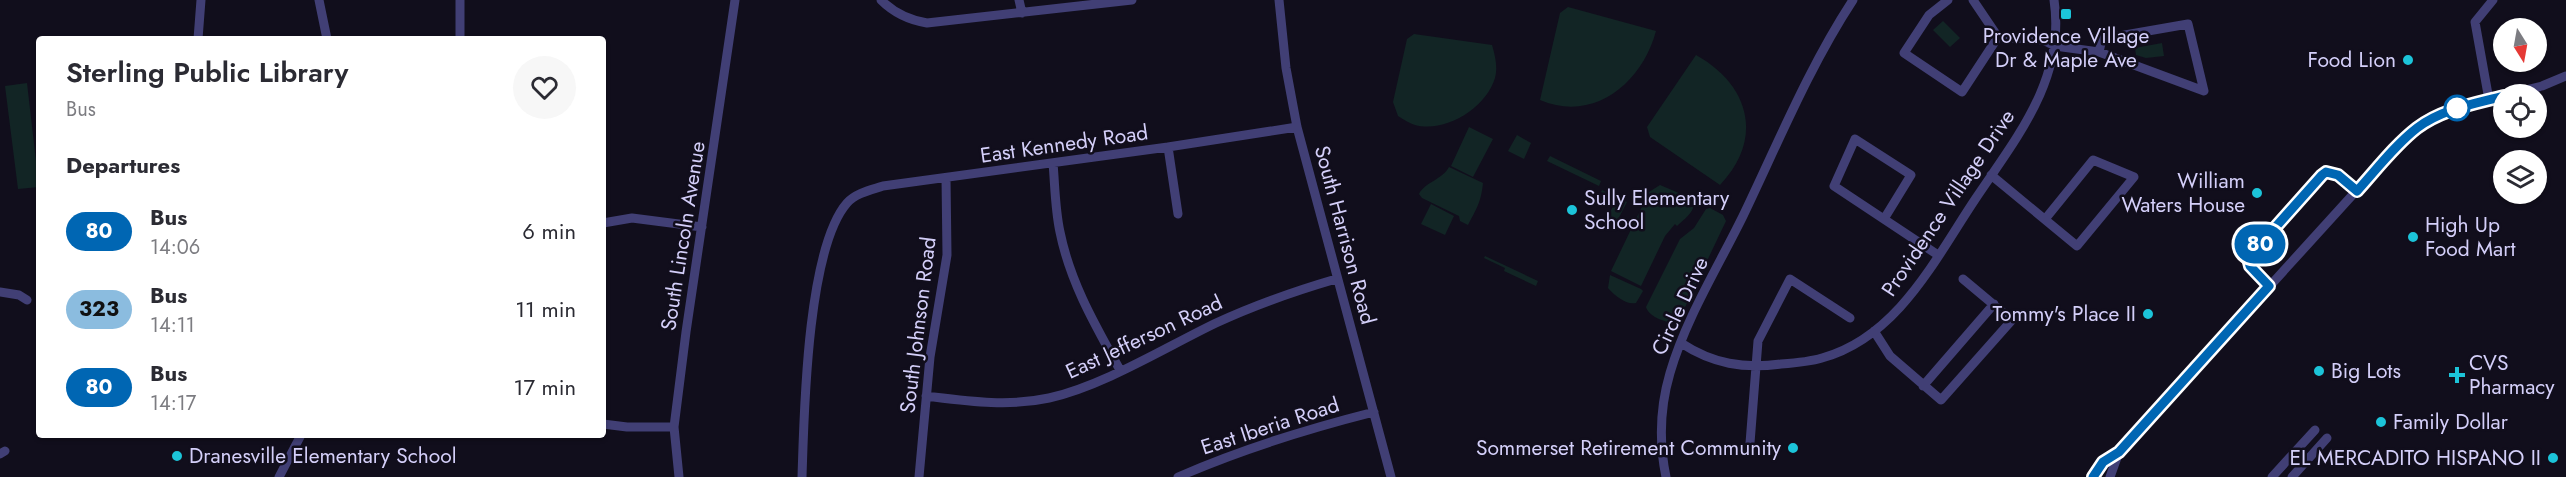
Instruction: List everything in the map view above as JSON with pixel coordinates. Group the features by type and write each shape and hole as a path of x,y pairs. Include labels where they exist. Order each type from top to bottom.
{"street":[{"path":"198,36 201,0"},
{"path":"319,0 326,36"},
{"path":"460,0 460,36"},
{"name":"South Lincoln Avenue","path":"679,477 674,427 735,0"},
{"path":"1019,0 1022,14"},
{"path":"882,1 905,17 927,23 1132,0"},
{"name":"South Harrison Road","path":"1279,0 1286,68 1297,127 1391,477"},
{"name":"Circle Drive","path":"1666,477 1661,440 1663,406 1670,371 1681,343 1827,42 1853,0"},
{"path":"1948,0 1929,15 1905,53 1962,92 1998,37"},
{"path":"1973,0 1998,37"},
{"name":"Providence Village Drive","path":"1681,343 1707,358 1755,367 1822,358 1853,345 1874,331 1900,308 2025,125 2053,63 2054,0"},
{"path":"2489,100 2475,22 2493,0"},
{"path":"1998,37 2043,40 2055,46 2099,52 2204,91 2188,24 2102,39 2099,52"},
{"path":"2547,84 2566,76"},
{"path":"2093,477 2103,462 2119,452 2397,146 2418,127 2440,115 2462,106 2493,99"},
{"name":"East Kennedy Road","path":"802,477 804,404 819,280 826,247 843,209 848,202 862,192 883,186 1297,127"},
{"path":"1884,219 1911,175 1855,139 1834,186 1938,255"},
{"path":"1168,147 1178,214"},
{"path":"1991,175 2046,218 2077,246 2134,177 2093,160 2046,218"},
{"path":"1053,163 1059,230 1066,260 1087,310 1120,370"},
{"name":"South Johnson Road","path":"919,477 930,357 947,255 946,178"},
{"path":"606,222 632,218 702,227"},
{"name":"East Jefferson Road","path":"926,396 982,403 1011,403 1050,398 1088,385 1263,303 1336,279"},
{"path":"1750,443 1758,341 1790,279 1850,318"},
{"path":"1874,331 1890,356 1941,400 2012,320 1963,279"},
{"path":"0,292 19,295 27,300"},
{"path":"1923,386 1994,304"},
{"name":"East Iberia Road","path":"1178,477 1218,459 1272,440 1374,412"},
{"path":"606,424 627,427 674,427"},
{"path":"2272,477 2315,430"},
{"path":"279,477 299,438"},
{"path":"2292,477 2327,438"},
{"path":"2110,477 2119,452"}],"green space":[{"path":"1568,7 1656,31 1640,67 1627,82 1613,94 1597,102 1579,106 1560,106 1540,100 1560,13"},
{"path":"1943,21 1960,38 1950,47 1933,30"},
{"path":"1414,34 1492,45 1496,74 1490,89 1474,108 1452,122 1427,127 1415,125 1398,116 1393,102 1407,39"},
{"path":"2162,43 2164,56 2146,58 2136,55 2135,48"},
{"path":"1696,55 1714,67 1729,82 1739,97 1745,114 1746,132 1742,150 1734,167 1720,185 1650,137 1647,127"},
{"path":"27,83 36,161 36,187 18,189 5,86"},
{"path":"1469,127 1493,139 1473,177 1451,166"},
{"path":"1517,135 1531,143 1524,159 1508,151"},
{"path":"1550,156 1601,181 1599,186 1547,161"},
{"path":"1449,167 1483,183 1478,205 1468,225 1460,221 1459,216 1422,198 1419,194"},
{"path":"1660,185 1693,199 1694,203 1687,217 1677,226 1675,224 1665,236 1641,286 1611,271 1649,192"},
{"path":"1602,190 1627,202 1613,229 1610,230 1604,225 1616,200 1601,192"},
{"path":"1431,204 1454,216 1445,235 1421,224"},
{"path":"1710,208 1723,215 1726,221 1678,322 1659,319 1646,307 1680,239 1694,228 1706,209"},
{"path":"1485,256 1538,281 1536,286 1504,271 1505,268 1484,258"},
{"path":"1610,275 1643,291 1636,303 1617,297 1608,288"}],"bus line":[{"name":"80","path":"2093,477 2103,462 2119,452 2269,286 2250,266 2248,258 2322,175 2332,172 2357,191 2397,146 2418,127 2462,106 2493,99"}],"place":[{"name":"Providence Village Dr & Maple Ave","path":"2066,14"},
{"name":"Food Lion","path":"2408,60"},
{"name":"William Waters House","path":"2257,193"},
{"name":"Sully Elementary School","path":"1572,210"},
{"name":"High Up Food Mart","path":"2413,237"},
{"name":"Tommy's Place II","path":"2148,314"},
{"name":"Big Lots","path":"2319,371"},
{"name":"CVS Pharmacy","path":"2457,375"},
{"name":"Family Dollar","path":"2381,422"},
{"name":"Sommerset Retirement Community","path":"1793,448"},
{"name":"Dranesville Elementary School","path":"177,456"},
{"name":"EL MERCADITO HISPANO II","path":"2553,458"}]}
